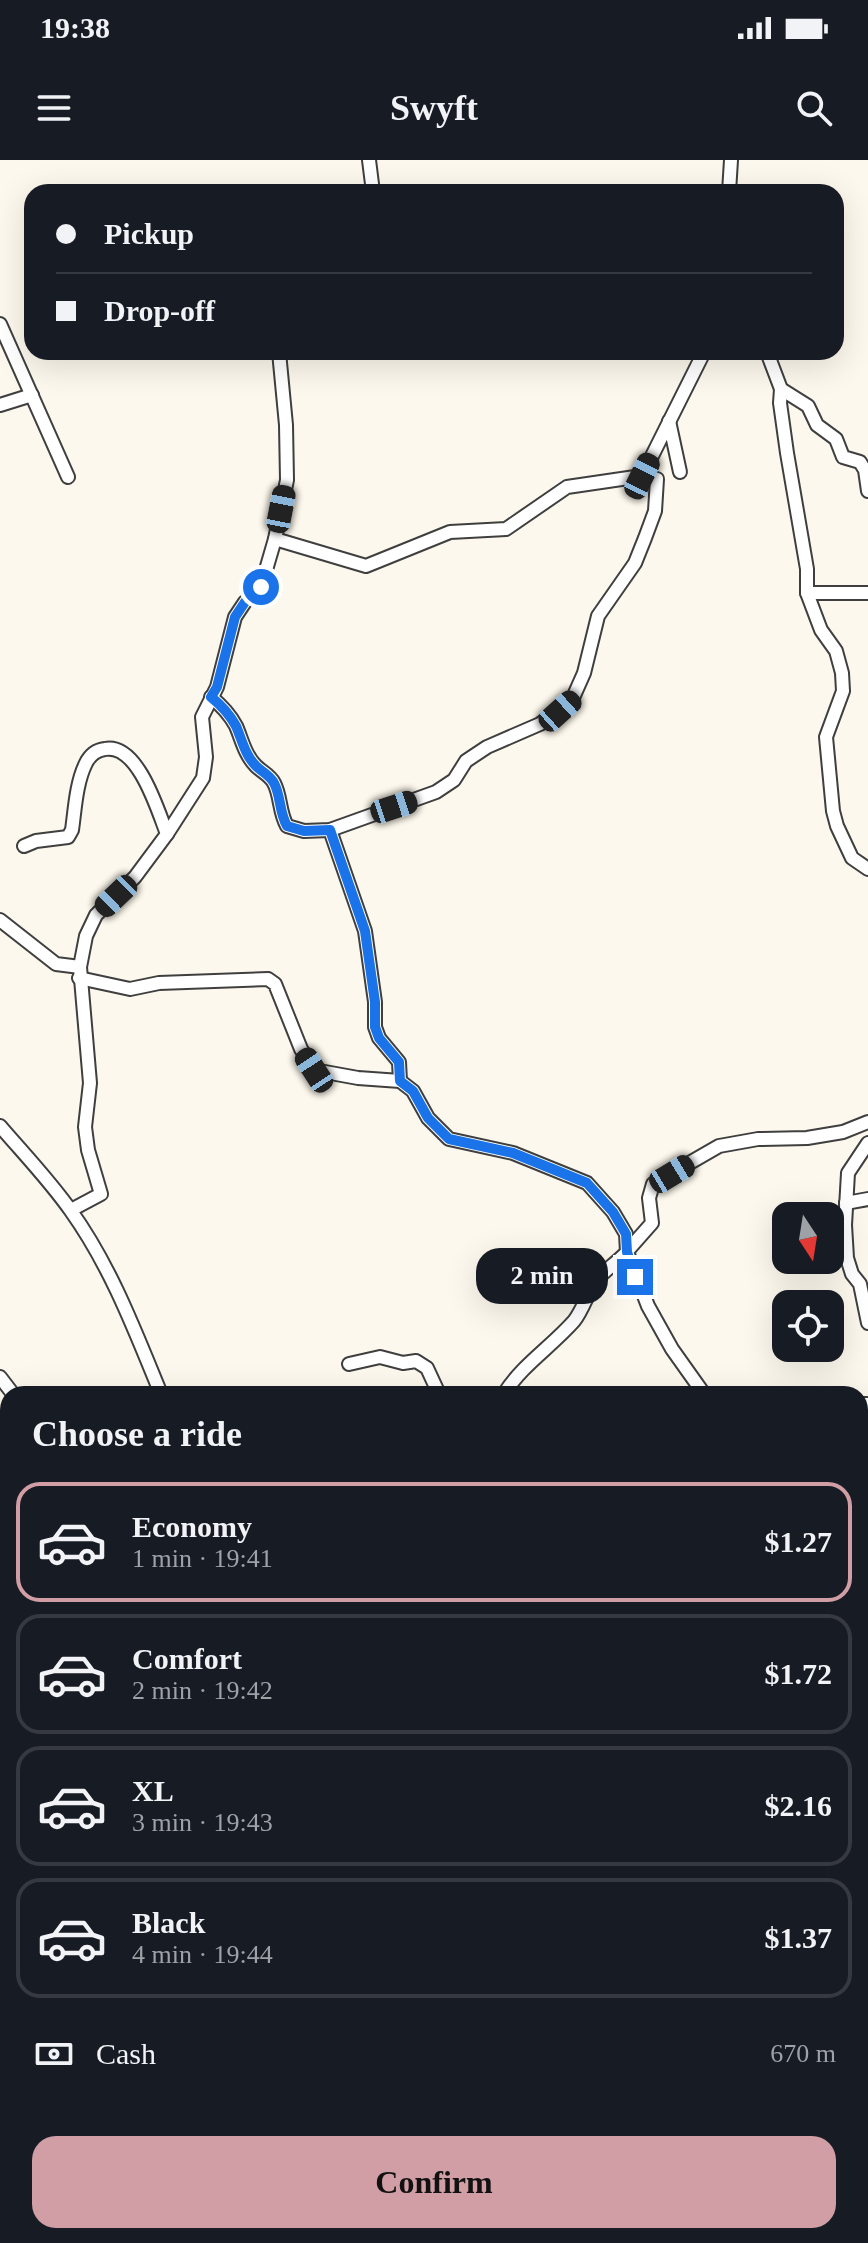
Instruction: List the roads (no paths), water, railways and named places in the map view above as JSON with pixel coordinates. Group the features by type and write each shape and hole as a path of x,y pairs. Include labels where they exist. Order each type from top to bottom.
{"street":[{"path":"369,160 372,184"},
{"path":"730,184 731,160"},
{"path":"0,324 68,477"},
{"path":"0,358 12,351"},
{"path":"71,1210 101,1194 88,1150 85,1127 90,1083 80,973 86,936 96,915 135,877 203,778 206,757 202,717 217,687 235,617 261,587 287,480 280,360"},
{"path":"642,476 700,360"},
{"path":"770,360 781,389 787,453 807,569 807,593 821,630 836,651 842,673 843,691 826,737 833,811 852,858 868,869"},
{"path":"781,389 808,406 817,425 836,439 843,457 860,462 865,470 868,491"},
{"path":"0,405 32,395"},
{"path":"669,421 680,472"},
{"path":"211,697 222,706 236,726 243,747 255,766 275,784 287,826 304,831 330,830 436,792 454,780 466,761 487,747 540,724 572,700 584,673 598,616 635,563 655,511 657,479 642,476 567,487 506,529 450,532 366,566 275,539"},
{"path":"807,593 868,593"},
{"path":"24,846 36,841 68,837 86,761 96,751 107,748 117,749 125,755 145,779 167,834"},
{"path":"330,830 365,931 375,1002 375,1027 379,1038 399,1062 400,1081"},
{"path":"0,920 56,964 130,989 159,983 268,979 275,984 289,1023 314,1070 400,1081 413,1091 428,1118 449,1139 513,1153 587,1183 613,1212 626,1234 628,1251 648,1306 672,1349 698,1386"},
{"path":"509,1386 517,1375 575,1320 592,1286 603,1272 617,1263 652,1223 649,1198 653,1184 719,1146 758,1139 807,1138 843,1132 868,1122"},
{"path":"0,1126 71,1210 122,1299 158,1386"},
{"path":"868,1143 848,1173 846,1203 847,1258 852,1274 860,1284 868,1323"},
{"path":"846,1203 868,1199"},
{"path":"349,1364 380,1357 403,1363 416,1361 427,1368 435,1386"}]}
